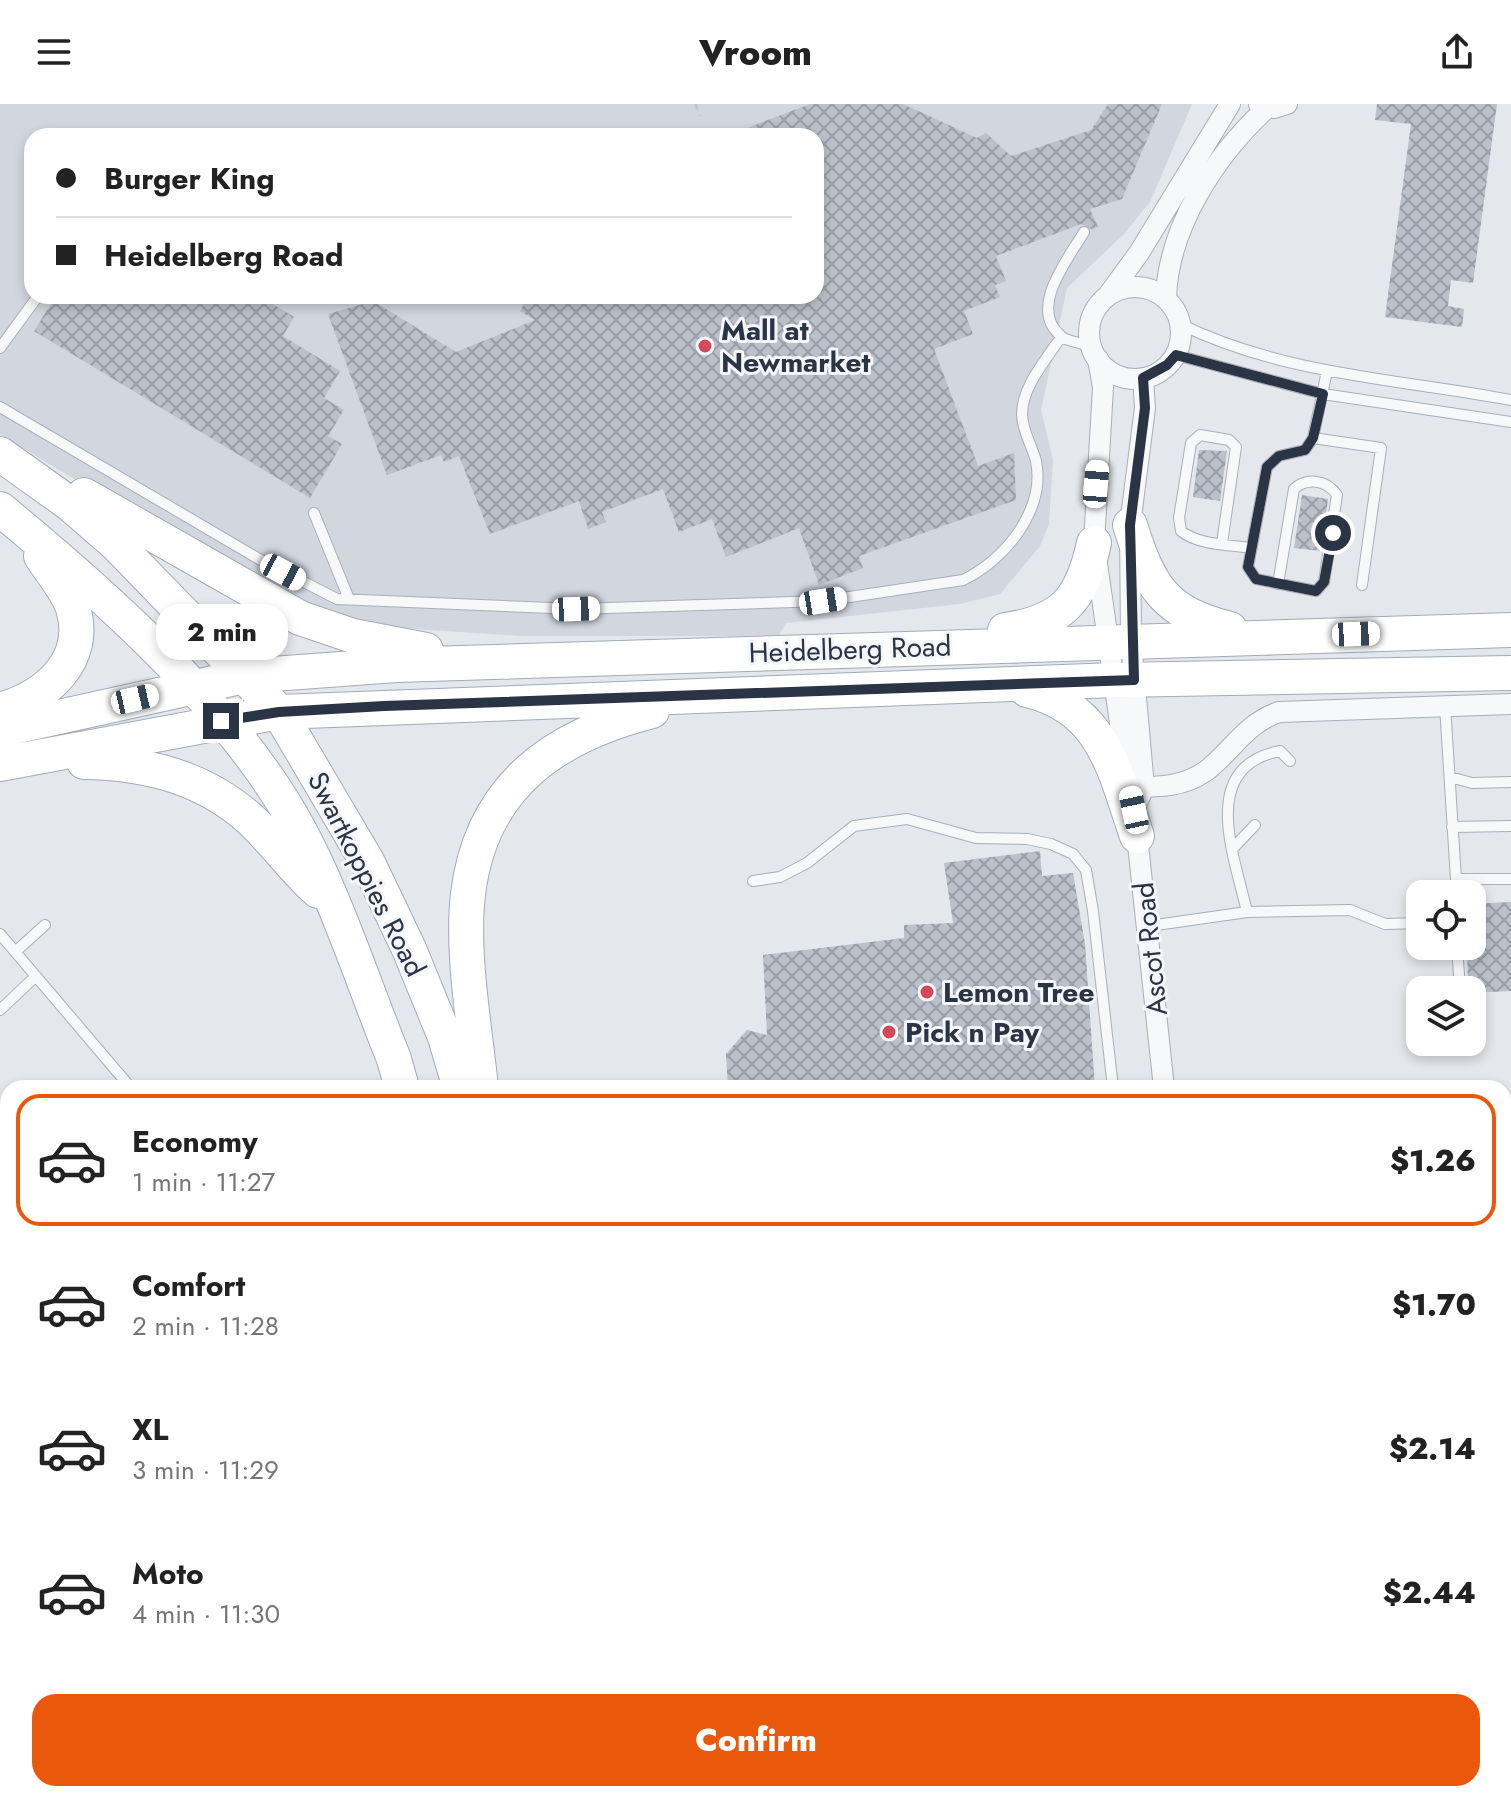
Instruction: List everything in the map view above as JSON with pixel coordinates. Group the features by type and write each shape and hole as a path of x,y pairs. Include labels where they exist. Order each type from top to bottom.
{"main road":[{"path":"3,456 75,490 300,618 381,643 481,662"},
{"name":"Swartkoppies Road","path":"3,456 70,504 117,545 279,712 368,863 409,949 445,1037 458,1080"},
{"path":"0,710 20,704 55,682 72,661 77,633 73,607 10,517"},
{"name":"Swartkoppies Road","path":"10,517 89,583 189,686 221,721 283,802 330,902 400,1080"},
{"path":"1130,525 1152,584 1172,605 1199,621 1264,637"},
{"path":"874,648 1031,626 1050,619 1082,585 1094,543"},
{"name":"Heidelberg Road","path":"0,730 245,676 481,662 1511,630"},
{"name":"Heidelberg Road","path":"0,765 279,712 998,684 1364,673 1511,673"},
{"path":"998,684 1053,696 1069,705 1096,733 1108,752 1135,823"},
{"path":"480,1080 467,933 468,893 489,823 508,791 536,763 573,737 616,720 711,696"},
{"path":"0,765 123,762 164,770 227,801 330,902"}],"street":[{"path":"1135,823 1136,787 1121,640 1094,543 1103,387 1094,352 1092,316 1139,253 1230,104"},
{"path":"1094,352 1118,375 1143,378 1167,365 1176,355 1181,340 1180,324 1166,298 1175,245 1204,187 1249,124 1271,105"},
{"path":"1104,300 1125,288 1140,287 1166,298"},
{"path":"1121,640 1130,525 1145,408 1143,378"},
{"path":"1136,787 1169,786 1198,776 1253,724 1279,712 1511,704"},
{"name":"Ascot Road","path":"1135,823 1149,926 1163,1080"}],"lane":[{"path":"1084,232 1048,300 1050,322 1061,337 1094,352"},
{"path":"0,348 32,304"},
{"path":"1180,324 1263,357 1327,371 1508,397"},
{"path":"0,407 259,559 337,599 591,609 823,601 963,580 982,571 1003,553 1031,507 1037,482 1036,462 1022,413 1029,386 1061,337"},
{"path":"1176,355 1323,394 1511,422"},
{"path":"1278,584 1294,489 1302,482 1312,481 1332,487 1337,495 1324,582 1316,591 1278,584 1256,579 1250,573 1267,467 1279,456 1305,450 1313,438 1327,371"},
{"path":"1222,543 1236,447 1229,440 1200,435 1191,443 1179,518 1181,531 1189,538 1252,548"},
{"path":"1313,438 1381,448 1362,585"},
{"path":"314,513 349,599"},
{"path":"1445,706 1456,879 1511,879"},
{"path":"1247,912 1226,802 1234,784 1263,757 1280,751 1290,761"},
{"path":"1450,777 1472,783 1511,782"},
{"path":"753,881 780,877 807,863 854,826 907,819 976,838 1027,839 1073,854 1086,870 1112,1080"},
{"path":"1234,847 1255,825"},
{"path":"1452,827 1511,826"},
{"path":"1149,926 1247,912 1350,910 1385,924 1406,923"},
{"path":"15,952 45,925"},
{"path":"0,934 124,1080"},
{"path":"0,1010 36,976"}],"path":[{"path":"695,104 700,116"}],"shaded area":[{"path":"0,104 1192,104 1150,202 1124,234 1067,288 1041,410 1053,460 1049,524 1040,546 1000,594 960,604 786,623 779,635 522,636 353,625 227,572 0,434"}],"building":[{"name":"Mall at Newmarket","path":"810,104 903,104 977,138 986,133 1011,156 1091,130 1108,104 1162,104 1122,199 1090,209 1098,227 1091,229 1081,224 996,256 1006,281 995,285 1000,297 964,311 973,334 934,349 978,466 1014,453 1016,500 859,556 863,568 819,585 799,528 726,557 712,519 679,532 663,489 602,512 606,522 588,529 579,501 490,534 459,456 444,462 441,455 387,475 328,314 363,304 378,304 456,352 535,320 520,311 524,304 824,304 824,128 747,128"},
{"path":"1377,104 1497,104 1473,283 1451,280 1448,306 1464,309 1462,327 1385,317 1411,124 1375,120"},
{"path":"51,304 273,304 294,317 283,336 340,371 324,398 344,410 328,436 342,444 310,498 34,331"},
{"path":"1199,450 1227,451 1220,501 1193,497"},
{"path":"1302,495 1328,499 1321,551 1294,548"},
{"name":"Lemon Tree","path":"1040,851 1042,876 1073,873 1085,944 1094,1080 728,1080 726,1054 747,1030 767,1035 763,955 904,938 904,925 953,923 944,863"},
{"path":"1511,902 1511,991 1486,992 1486,976 1468,976 1467,960 1486,960 1486,903"}],"place":[{"name":"Mall at Newmarket","path":"705,346"},
{"name":"Lemon Tree","path":"927,992"},
{"name":"Pick n Pay","path":"889,1032"}],"route":[{"path":"221,721 279,712 384,706 1134,680 1130,525 1145,408 1143,378 1156,373 1176,355 1323,394 1313,438 1305,450 1279,456 1267,467 1248,567 1250,573 1256,579 1316,591 1324,582 1333,533"}]}
